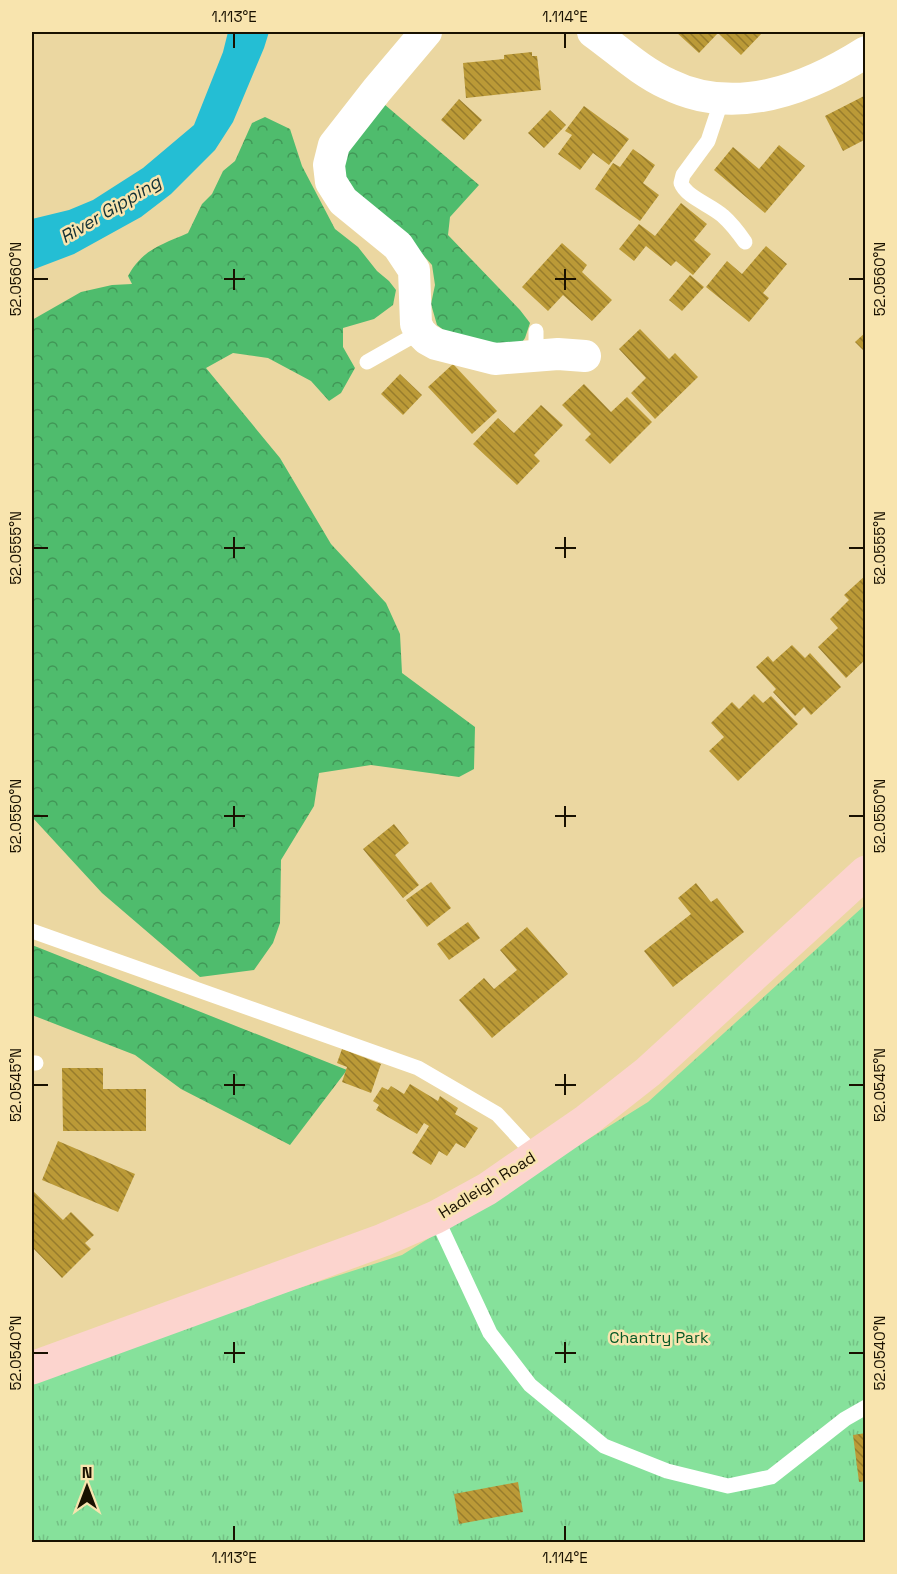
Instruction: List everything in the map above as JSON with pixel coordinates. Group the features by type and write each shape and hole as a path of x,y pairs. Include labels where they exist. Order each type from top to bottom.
{"street":[{"path":"426,32 334,146 329,165 331,182 343,201 398,246 414,270 416,292 414,314 420,332 427,339 436,344 495,359 536,343 558,354 585,357"},
{"path":"593,32 639,67 667,84 690,93 722,99 741,99 777,93 828,74 866,52"},
{"name":"Hadleigh Road","path":"32,1368 383,1240 436,1217 487,1189 587,1120 648,1072 866,872"}],"lane":[{"path":"722,99 708,141 683,175 681,183 686,191 723,216 745,242"},
{"path":"367,362 420,332"},
{"path":"32,932 418,1068 497,1114 535,1155"},
{"path":"436,1217 490,1333 530,1385 604,1446 667,1471 728,1486 771,1477 845,1419 866,1407"}],"green space":[{"path":"384,104 479,185 450,217 448,235 530,323 525,338 518,348 454,338 437,325 431,304 435,285 432,265 405,235 344,184 345,148"},
{"path":"265,117 290,129 302,166 335,229 358,247 396,290 393,305 374,319 343,328 343,347 355,368 341,393 329,401 311,381 268,358 233,353 206,368 280,458 331,544 386,603 400,634 402,673 475,727 474,769 459,777 371,765 319,773 314,806 281,860 280,923 273,943 254,970 200,977 102,893 32,817 32,320 81,292 112,285 132,284 128,276 146,254 188,233 202,204 212,194 223,171 235,161 252,123"},
{"name":"Chantry Park","path":"865,905 865,1542 32,1542 32,1374 402,1255 648,1102"},
{"path":"32,945 347,1070 290,1145 181,1089 135,1055 32,1015"}],"water":[{"name":"River Gipping","path":"228,32 269,32 233,122 215,150 171,194 141,217 74,254 32,270 32,219 69,210 93,200 143,168 194,125 223,52"}],"building":[{"path":"676,32 763,32 741,55 718,33 699,53"},
{"path":"532,52 532,56 537,56 541,90 466,98 463,63 504,59 504,55"},
{"path":"866,95 866,139 843,151 825,116"},
{"path":"459,99 482,120 464,140 441,120"},
{"path":"584,106 629,139 609,165 593,153 580,170 558,154 572,135 565,131"},
{"path":"550,110 566,125 544,148 528,133"},
{"path":"779,145 805,166 765,213 714,170 733,147 759,169"},
{"path":"633,149 655,165 643,183 659,195 640,221 595,189 613,163 620,167"},
{"path":"681,203 707,224 694,240 711,254 693,275 676,261 671,266 646,246 634,261 619,249 639,224 655,236"},
{"path":"562,243 587,265 582,272 612,300 592,321 563,295 548,311 522,287"},
{"path":"766,246 787,264 763,293 769,298 749,322 706,287 727,261 742,274"},
{"path":"690,275 704,287 682,311 669,300"},
{"path":"640,329 669,359 675,353 698,377 655,419 631,393 646,378 619,349"},
{"path":"866,332 866,353 855,342"},
{"path":"453,364 497,411 472,434 428,387"},
{"path":"400,374 422,395 403,415 381,394"},
{"path":"584,384 611,412 627,397 652,422 610,464 585,440 591,434 562,405"},
{"path":"541,405 563,425 534,455 540,461 517,485 473,444 498,418 514,433"},
{"path":"866,575 866,659 846,678 818,647 838,628 830,619 849,600 844,595"},
{"path":"792,645 805,658 810,653 841,687 811,715 804,707 795,716 773,692 776,689 756,667 768,656 773,662"},
{"path":"754,694 763,703 771,696 798,724 738,781 709,751 724,737 711,723 732,702 739,709"},
{"path":"394,824 409,843 395,855 419,885 403,898 363,849"},
{"path":"431,882 451,908 427,927 406,900"},
{"path":"696,883 711,902 717,898 744,932 673,987 644,951 691,914 678,898"},
{"path":"468,922 480,938 449,960 437,944"},
{"path":"527,927 568,974 492,1038 459,1000 484,978 494,989 517,970 500,950"},
{"path":"342,1049 381,1064 371,1093 342,1082 347,1067 337,1063"},
{"path":"62,1068 103,1068 103,1089 146,1089 146,1131 63,1131"},
{"path":"410,1084 438,1101 440,1096 458,1108 455,1114 478,1128 465,1148 456,1143 447,1156 439,1151 431,1165 412,1153 429,1126 424,1123 417,1134 376,1110 379,1105 373,1101 382,1087 388,1090 391,1086 404,1094"},
{"path":"58,1141 135,1174 118,1212 42,1180"},
{"path":"33,1191 63,1220 71,1212 94,1235 85,1243 91,1249 62,1278 32,1247"},
{"path":"866,1433 866,1481 859,1482 853,1435"},
{"path":"518,1482 523,1512 459,1524 454,1494"}]}
